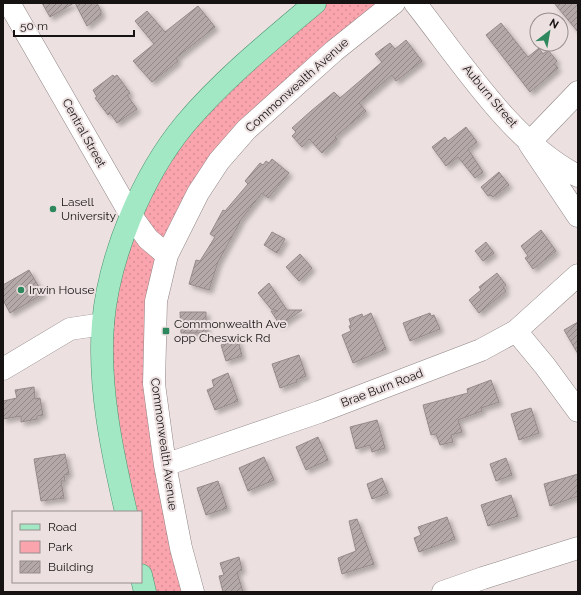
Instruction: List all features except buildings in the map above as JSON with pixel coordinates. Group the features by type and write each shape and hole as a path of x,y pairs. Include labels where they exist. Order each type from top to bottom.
{"main road":[{"path":"126,511 108,418 104,375 103,324 106,301 116,259 132,217 157,164 169,144 197,110 249,60 315,3"},
{"path":"142,579 145,592"}],"street":[{"name":"Central Street","path":"9,3 132,217 148,239 167,255"},
{"name":"Commonwealth Avenue","path":"193,592 181,548 165,465 154,384 156,301 167,255 198,193 220,161 246,130 306,74 394,3"},
{"name":"Auburn Street","path":"415,3 488,96 529,142 578,176"},
{"path":"578,92 529,142 578,216"},
{"name":"Brae Burn Road","path":"165,465 379,390 480,350 516,331 578,275"},
{"path":"3,369 70,329 103,324"},
{"path":"516,331 578,410"},
{"path":"443,592 578,548"}],"green space":[{"path":"315,3 394,3 246,130 178,231 154,344 193,592 145,592 142,579 142,511 126,511 103,324 157,164"}],"place":[{"name":"Lasell University","path":"53,209"},
{"name":"Irwin House","path":"21,290"},
{"name":"Commonwealth Ave opp Cheswick Rd","path":"166,331"}]}
